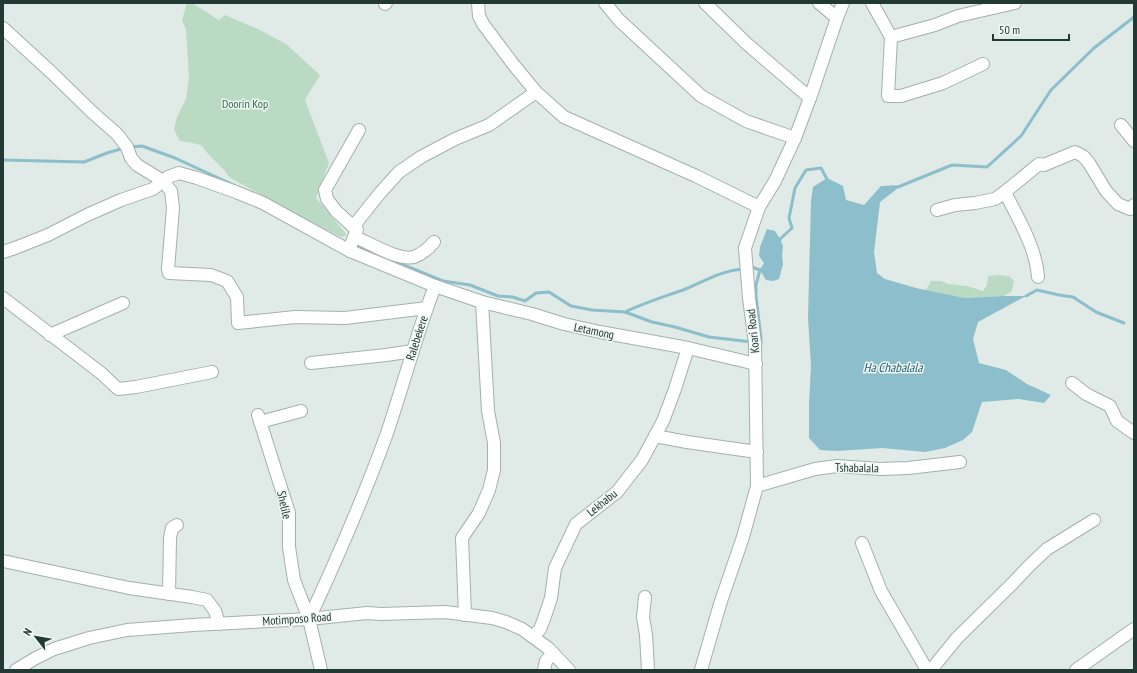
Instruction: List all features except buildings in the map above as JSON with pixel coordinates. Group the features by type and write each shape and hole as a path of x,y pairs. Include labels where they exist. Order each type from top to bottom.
{"street":[{"path":"478,3 479,16 483,24 536,92 564,117 696,176 759,207"},
{"path":"605,3 619,20 701,96 746,121 795,138"},
{"path":"705,3 746,43 810,98"},
{"path":"819,3 837,18"},
{"name":"Koari Road","path":"701,670 720,604 743,537 757,486 755,343 749,298 745,248 759,207 775,180 795,138 843,3"},
{"path":"872,3 892,37 888,96 902,96 943,82 983,64"},
{"path":"892,37 935,25 958,16 1015,3"},
{"path":"3,28 93,113 118,134 127,147 130,158 137,165 163,182 171,192 173,208 168,269 170,273 211,275 227,281 236,297 238,322 295,317 345,318 427,308"},
{"path":"350,251 350,247 356,234 356,223 399,172 421,157 455,139 489,125 536,92"},
{"path":"1121,125 1134,141"},
{"path":"359,130 325,190 327,199 356,234 388,252 402,257 413,257 425,251 434,242"},
{"path":"937,210 955,205 995,199 1039,164 1044,166 1075,152 1089,163 1106,191 1118,204 1130,209 1134,206"},
{"path":"3,252 48,235 121,200 153,189 168,177 179,173 210,182 263,203 350,251 435,286"},
{"path":"1005,192 1033,250 1038,277"},
{"name":"Ralebekere","path":"309,619 354,518 386,436 435,286"},
{"name":"Letamong","path":"435,286 482,302 532,314 564,324 688,348 756,364"},
{"path":"3,298 101,373 118,389 212,372"},
{"path":"465,615 462,538 479,513 489,490 494,470 494,443 488,411 482,302"},
{"path":"50,335 123,303"},
{"name":"Lekhabu","path":"533,636 540,629 551,598 555,568 576,524 617,492 642,460 655,436 676,389 688,348"},
{"path":"311,363 386,356 413,351"},
{"path":"1072,383 1086,394 1110,406 1117,421 1134,433"},
{"name":"Shelile","path":"301,411 259,418 288,513 289,547 294,580 309,619"},
{"path":"655,436 757,452"},
{"name":"Tshabalala","path":"757,486 815,469 837,466 908,468 960,462"},
{"path":"931,670 957,638 1029,566 1048,549 1094,520"},
{"path":"169,594 170,538 172,528 177,525"},
{"path":"862,543 881,591 927,670"},
{"path":"3,561 129,588 207,600 215,611 219,624"},
{"path":"644,597 643,617 646,635 648,670"},
{"name":"Motimposo Road","path":"16,670 54,649 89,638 127,630 309,619 367,613 445,612 492,618 506,622 533,636 548,648 569,670"},
{"path":"309,619 321,670"},
{"path":"1076,670 1134,629"},
{"path":"544,670 546,661 553,653"}],"green space":[{"name":"Doorin Kop","path":"187,3 192,3 219,20 225,15 258,29 286,44 320,75 305,100 329,163 316,198 347,235 341,237 229,177 201,145 180,141 174,130 177,117 186,99 189,78 186,29 182,20"},
{"path":"988,276 1009,276 1014,281 1012,291 1004,296 965,298 926,290 931,281 941,281 948,284 967,286 983,291 987,285"}],"water":[{"name":"Ha Chabalala","path":"827,178 843,186 846,200 864,205 881,186 902,185 880,202 874,252 877,273 885,279 916,288 965,298 1026,296 978,322 973,339 979,363 1006,370 1027,384 1051,395 1044,403 1019,399 982,402 972,432 963,440 945,448 925,452 882,448 837,451 820,450 809,438 811,366 808,318 811,201 813,187"},
{"path":"767,229 775,231 783,246 783,264 779,279 773,281 766,280 760,270 764,263 759,256 760,247"}],"waterway":[{"path":"898,187 952,165 987,167 1021,136 1051,90 1094,48 1134,17"},
{"path":"130,147 142,146 175,158 238,187"},
{"path":"3,160 84,162 124,148"},
{"path":"779,242 780,239 792,228 789,218 795,188 806,170 821,168 828,181"},
{"path":"354,245 373,252"},
{"path":"389,259 443,281 470,285 498,296 513,297 525,301 536,293 549,292 571,306 592,310 625,312 652,322 709,337 752,342"},
{"path":"752,267 760,270 764,269"},
{"path":"625,312 683,290 719,274 742,269"},
{"path":"758,343 761,343 761,338 756,285 760,270"},
{"path":"1026,296 1037,290 1073,297 1096,312 1124,323"}]}
